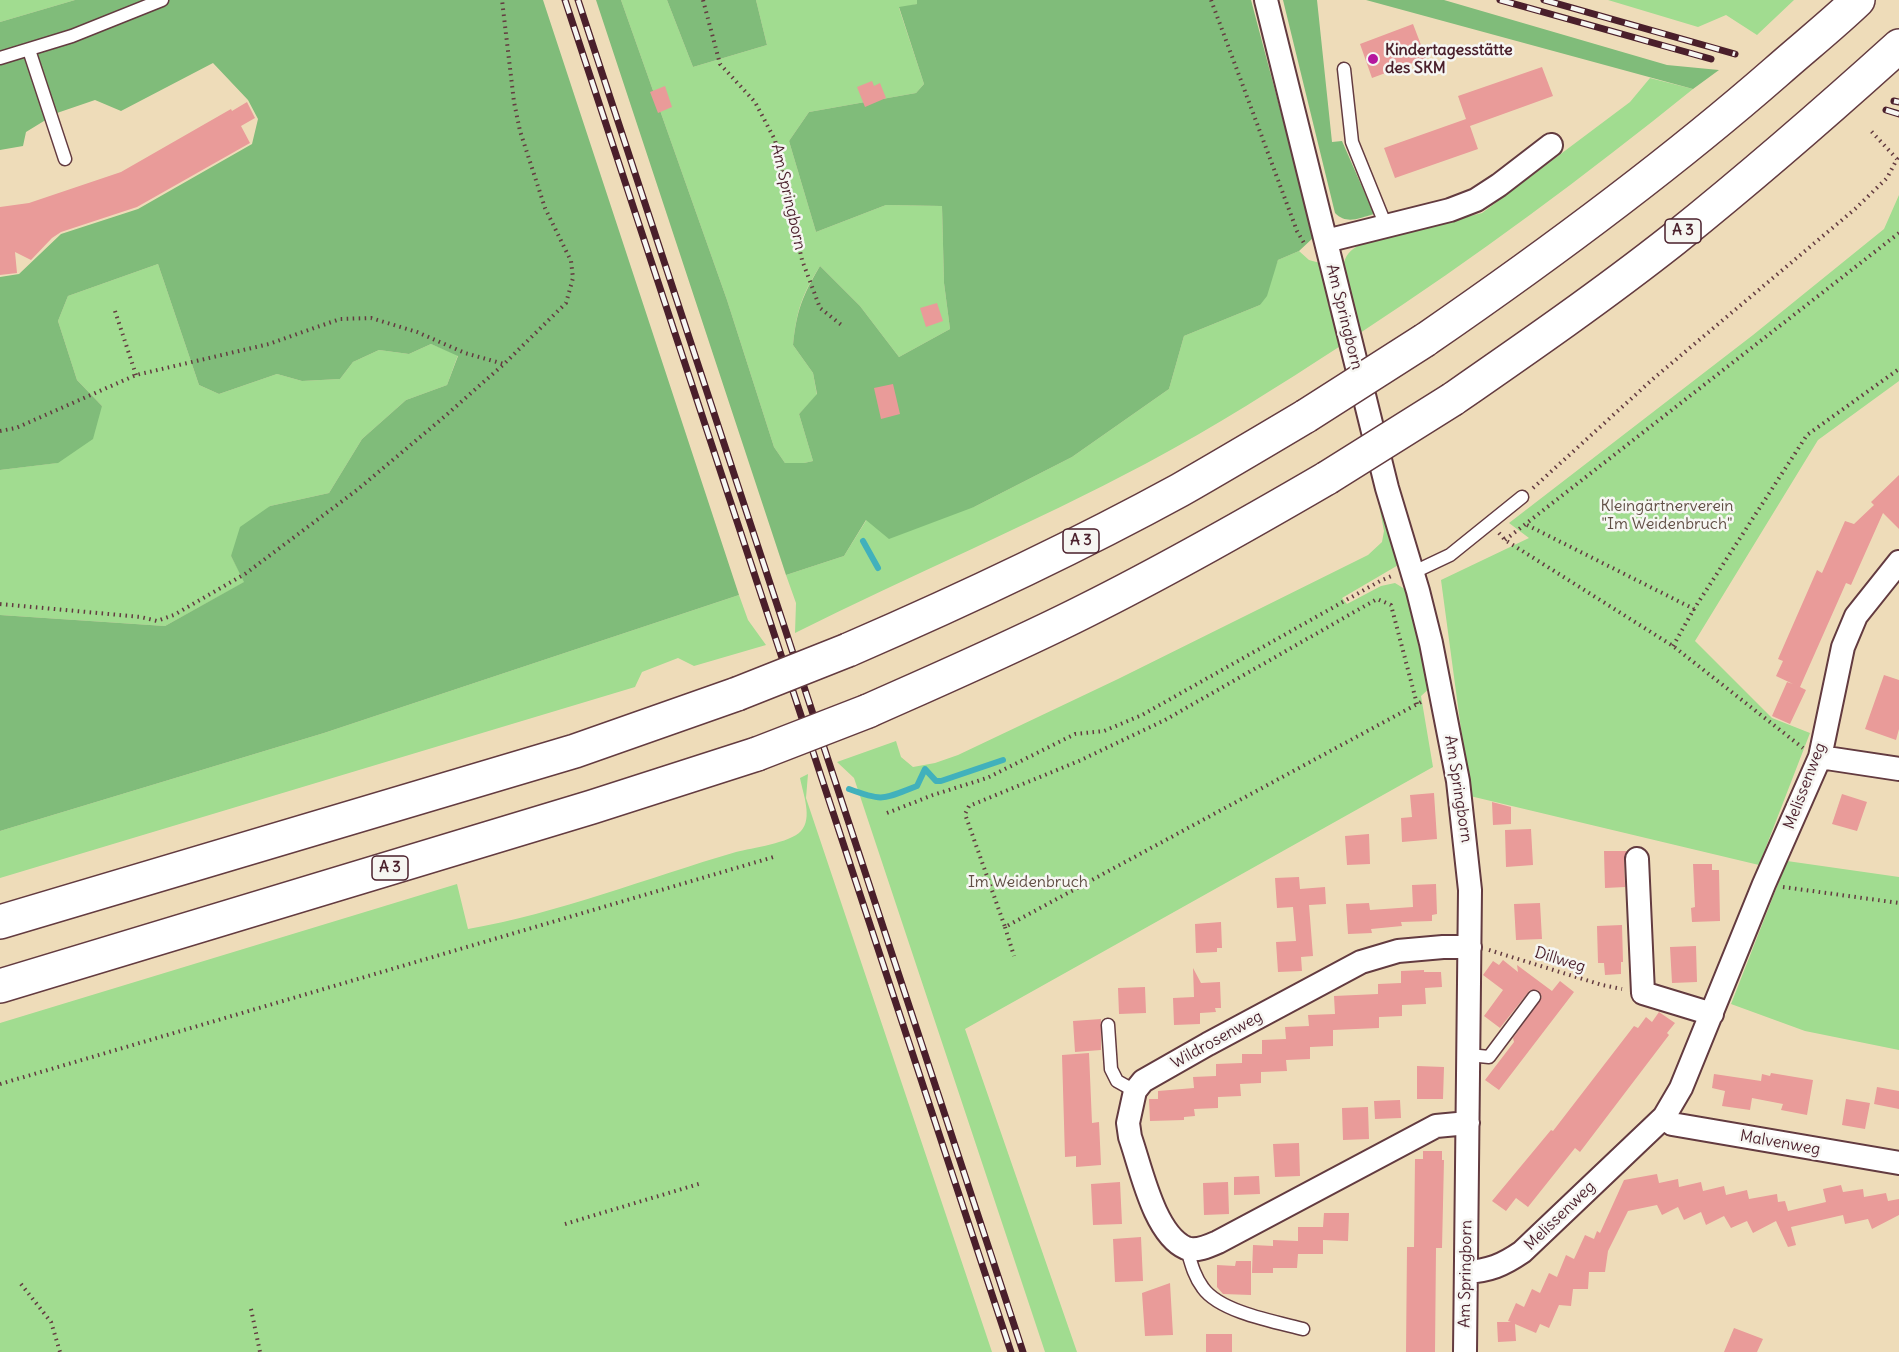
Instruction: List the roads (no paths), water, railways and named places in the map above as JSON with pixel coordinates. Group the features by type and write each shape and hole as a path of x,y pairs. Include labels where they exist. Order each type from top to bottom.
{"highway":[{"name":"A 3","path":"0,922 575,751 737,694 848,650 959,601 1060,552 1180,490 1306,416 1425,340 1529,268 1630,193 1737,106 1858,0"},
{"name":"A 3","path":"0,986 592,807 758,754 868,711 984,660 1086,610 1209,546 1327,478 1453,399 1563,323 1673,240 1794,141 1899,46"}],"street":[{"name":"Am Springborn","path":"1266,0 1387,488 1431,643 1458,780 1470,890 1465,1352"},
{"name":"Am Springborn","path":"1326,241 1450,210 1476,200 1551,145"},
{"name":"Melissenweg","path":"1466,1272 1493,1269 1522,1252 1664,1117 1681,1088 1764,884 1820,757 1843,647 1856,616 1899,562"},
{"path":"1820,757 1899,769"},
{"path":"1637,860 1643,993 1712,1014"},
{"name":"Wildrosenweg","path":"1135,1091 1143,1081 1199,1049 1361,962 1398,951 1443,947 1470,948"},
{"path":"1135,1091 1128,1123 1130,1137 1157,1215 1171,1237 1187,1249 1200,1249 1218,1242 1436,1126 1468,1123"},
{"name":"Malvenweg","path":"1664,1117 1672,1124 1899,1163"}],"lane":[{"path":"0,58 72,36 162,0"},
{"path":"29,50 65,159"},
{"path":"1344,69 1352,142 1386,226"},
{"path":"1412,573 1450,555 1522,497"},
{"path":"1469,1055 1489,1057 1534,997"},
{"path":"1108,1025 1111,1069 1116,1081 1135,1091"},
{"path":"1187,1249 1195,1275 1205,1291 1227,1305 1254,1317 1303,1329"}],"waterway":[{"path":"863,541 878,568"},
{"path":"849,789 870,796 890,796 917,786 925,769 936,781 941,781 1003,760"}],"railway":[{"path":"565,0 1011,1352"},
{"path":"578,0 1023,1352"},
{"path":"1500,0 1711,59"},
{"path":"1544,0 1735,54"},
{"path":"1894,101 1899,102"},
{"path":"1886,110 1899,114"}],"place":[{"name":"Kindertagesstätte des SKM","path":"1373,59"}],"park label":[{"name":"Kleingärtnerverein \"Im Weidenbruch\"","path":"1667,515"},
{"name":"Im Weidenbruch","path":"1028,882"}]}
